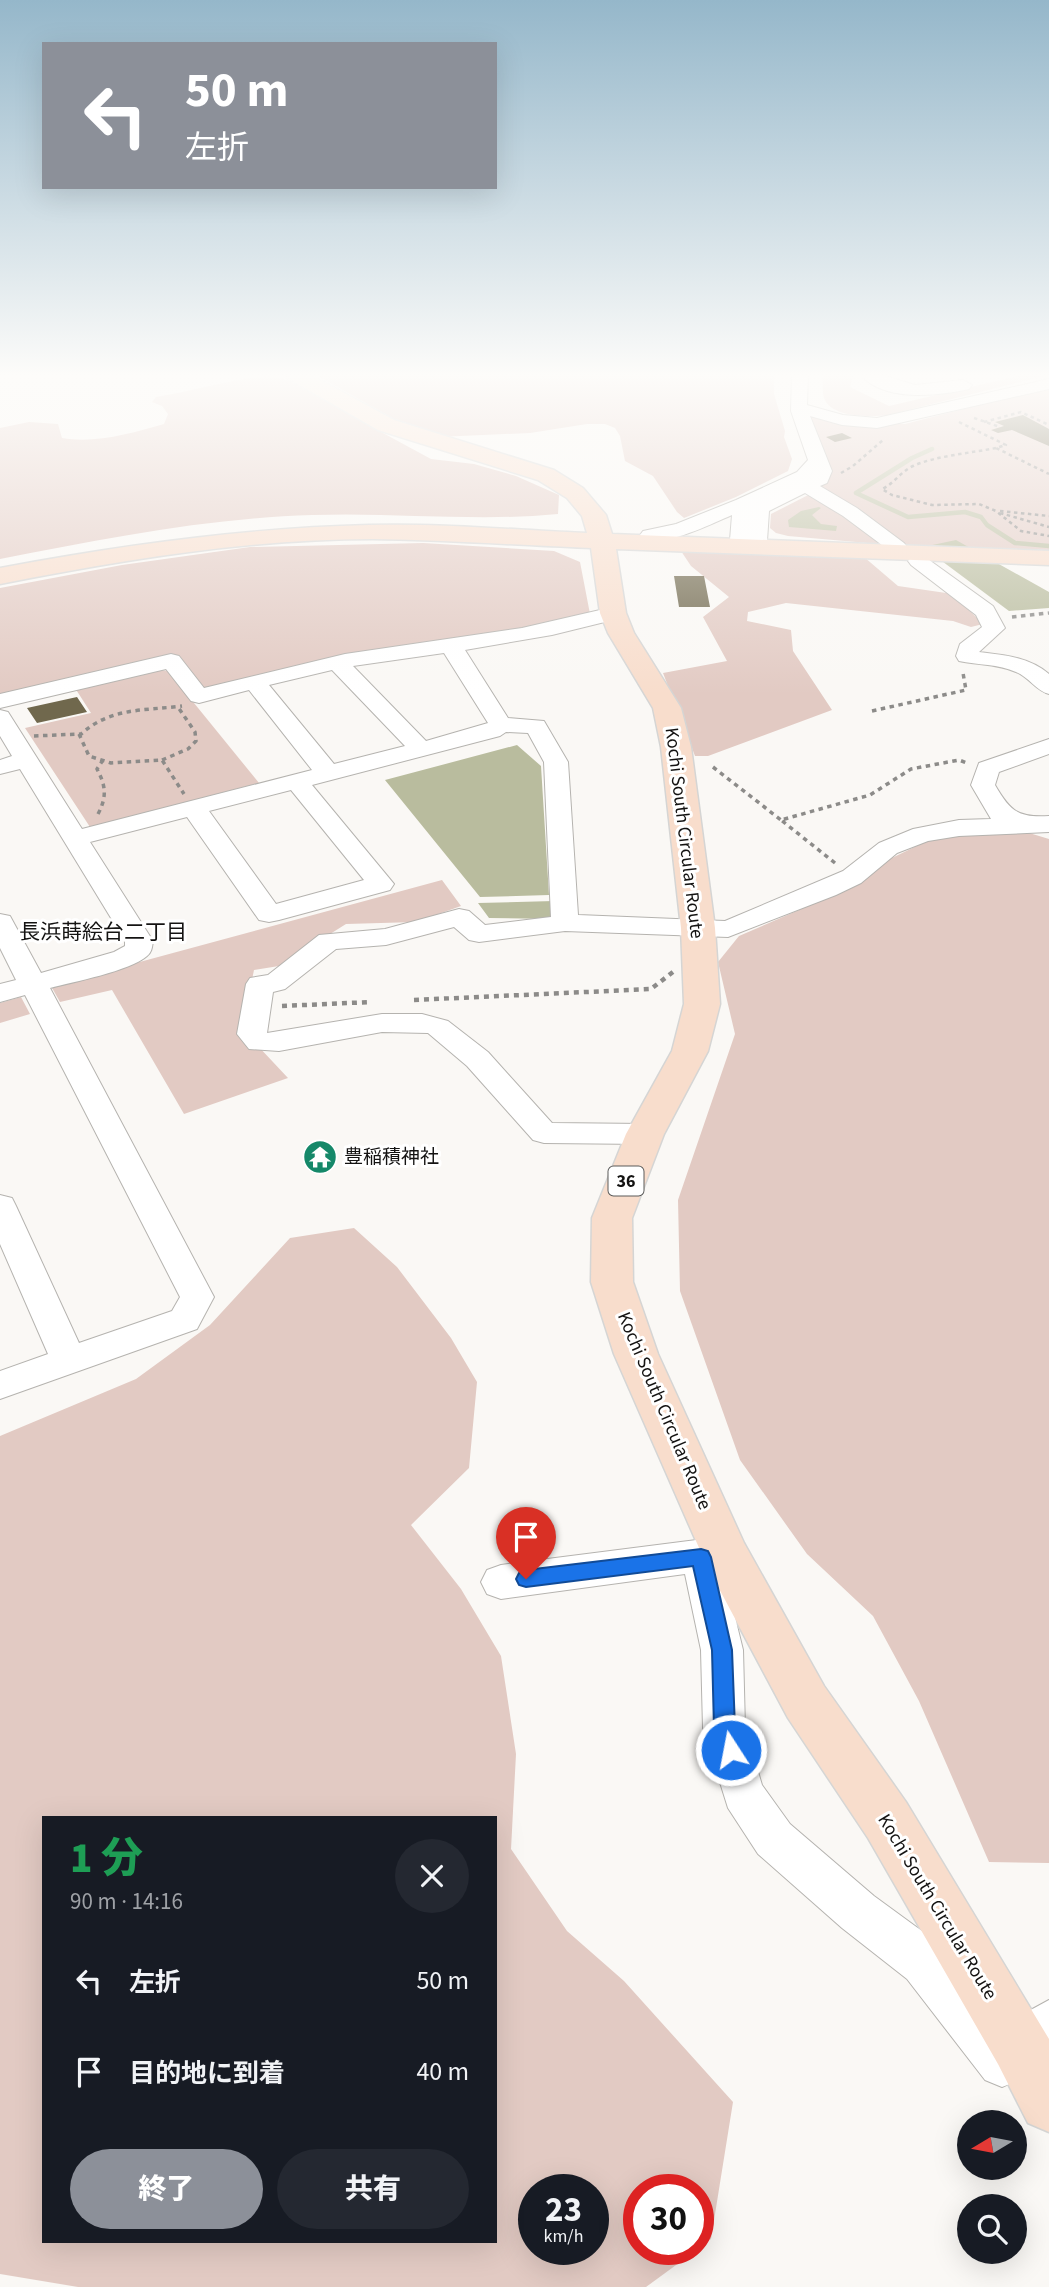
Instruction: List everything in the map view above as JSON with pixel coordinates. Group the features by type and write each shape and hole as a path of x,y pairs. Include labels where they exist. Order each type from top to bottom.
{"main road":[{"name":"Kochi South Circular Route","path":"556,482 586,503 594,515 601,537 613,613 621,633 667,708 676,747 698,928 702,1004 690,1051 645,1134 611,1219 612,1282 636,1354 713,1555 806,1702 1034,2034 1049,2102"},
{"path":"0,568 156,540 284,527 425,525 601,537 650,535 911,554 1049,558"},
{"path":"0,576 122,553 285,535 421,533 748,543"}],"street":[{"path":"650,535 681,529 793,482"},
{"path":"748,543 757,514 762,507 815,482"},
{"path":"808,487 911,554 985,611 994,628 968,649 967,656 1015,662 1042,678 1049,687"},
{"path":"743,504 748,543"},
{"path":"0,701 172,662 199,696 339,664 573,626 613,613"},
{"path":"451,646 501,725"},
{"path":"339,664 420,748"},
{"path":"255,683 327,772"},
{"path":"86,835 492,731 501,725 536,726 556,762 565,923"},
{"path":"0,993 124,958 138,950 139,941 86,835 27,760 6,727"},
{"path":"1040,825 998,813 983,785 988,768 1049,746"},
{"path":"0,767 27,760"},
{"path":"193,807 269,914 381,884 296,781"},
{"path":"645,1134 544,1133 458,1041 439,1027 396,1022 279,1042 259,1042 252,1034 260,984 275,983 329,942 386,937 459,918 479,934 565,923 728,929 852,877 888,848 922,834 959,828 1040,825"},
{"path":"0,922 197,1297 185,1320 0,1385"},
{"path":"0,1206 69,1362"},
{"path":"501,1582 713,1555 722,1650 724,1728 743,1794 774,1839 858,1912 924,1962 1002,2063 1034,2034"}],"path":[{"path":"896,482 882,489 912,501 946,506 972,503 1049,527"},
{"path":"996,511 1049,516"},
{"path":"996,511 1021,531 1049,536"},
{"path":"985,611 1004,617 1049,613"},
{"path":"872,711 966,690 962,669 977,659"},
{"path":"79,736 91,722 111,712 178,707 196,701 199,696"},
{"path":"79,736 89,756 103,761 111,763 162,760 188,749 196,740 195,732 178,707"},
{"path":"6,727 79,736"},
{"path":"162,760 193,807"},
{"path":"781,820 870,795 911,769 959,760 988,768"},
{"path":"86,835 107,800 106,786 97,769 103,761"},
{"path":"713,767 852,877"},
{"path":"406,1000 651,989 680,967"},
{"path":"256,1007 379,1002"}],"shaded area":[{"path":"0,482 529,482 559,495 558,514 496,517 343,514 233,520 0,559"},
{"path":"657,482 767,482 684,518"},
{"path":"824,482 1049,482 1049,550 890,545 788,536 776,533 770,528 771,514 820,489"},
{"path":"821,508 812,515 821,524 837,526 836,531 789,527 788,520 801,511"},
{"path":"956,540 1049,592 1049,608 1009,611 923,547"},
{"path":"423,543 554,551 580,562 590,614 582,620 203,691 174,657 0,696 0,588 122,565 250,547"},
{"path":"681,551 864,557 898,586 953,594 983,624 971,627 953,621 786,603 748,612 747,621 791,630 793,651 832,710 708,756 695,756 663,673 727,661 703,617 729,597 691,566"},
{"path":"153,669 168,671 259,783 90,827 25,728 91,713 75,688"},
{"path":"517,745 541,766 549,895 480,897 385,780"},
{"path":"1013,828 1049,839 1049,1863 989,1862 919,1701 873,1616 807,1554 740,1460 680,1291 678,1200 735,1034 718,962 739,936 799,910 865,871 927,841 971,832"},
{"path":"442,880 461,906 416,922 346,924 279,966 254,970 242,1029 288,1078 184,1114 112,990 60,1002 51,986"},
{"path":"554,901 553,919 489,918 478,903"},
{"path":"21,997 30,1014 0,1023 0,1003"},
{"path":"354,1228 397,1267 451,1338 477,1382 469,1468 411,1525 461,1589 501,1656 516,1754 511,1849 567,1931 624,1981 733,2102 714,2220 714,2174 623,2174 623,2265 676,2265 646,2287 78,2287 0,2274 0,1436 136,1379 210,1325 290,1238"}],"building":[{"path":"674,576 704,576 710,607 679,607"},
{"path":"77,697 87,712 37,723 27,708"},
{"name":"豊稲積神社","path":"317,1145 334,1149 324,1168 306,1165"}],"waterway":[{"path":"874,482 856,493 908,517 965,512 981,517 987,525 1015,543 1049,546"}],"place":[{"name":"豊稲積神社","path":"320,1157"}],"district":[{"name":"長浜蒔絵台二丁目","path":"103,932"}],"route":[{"path":"526,1579 701,1557 722,1650 724,1728 731,1750"}]}
